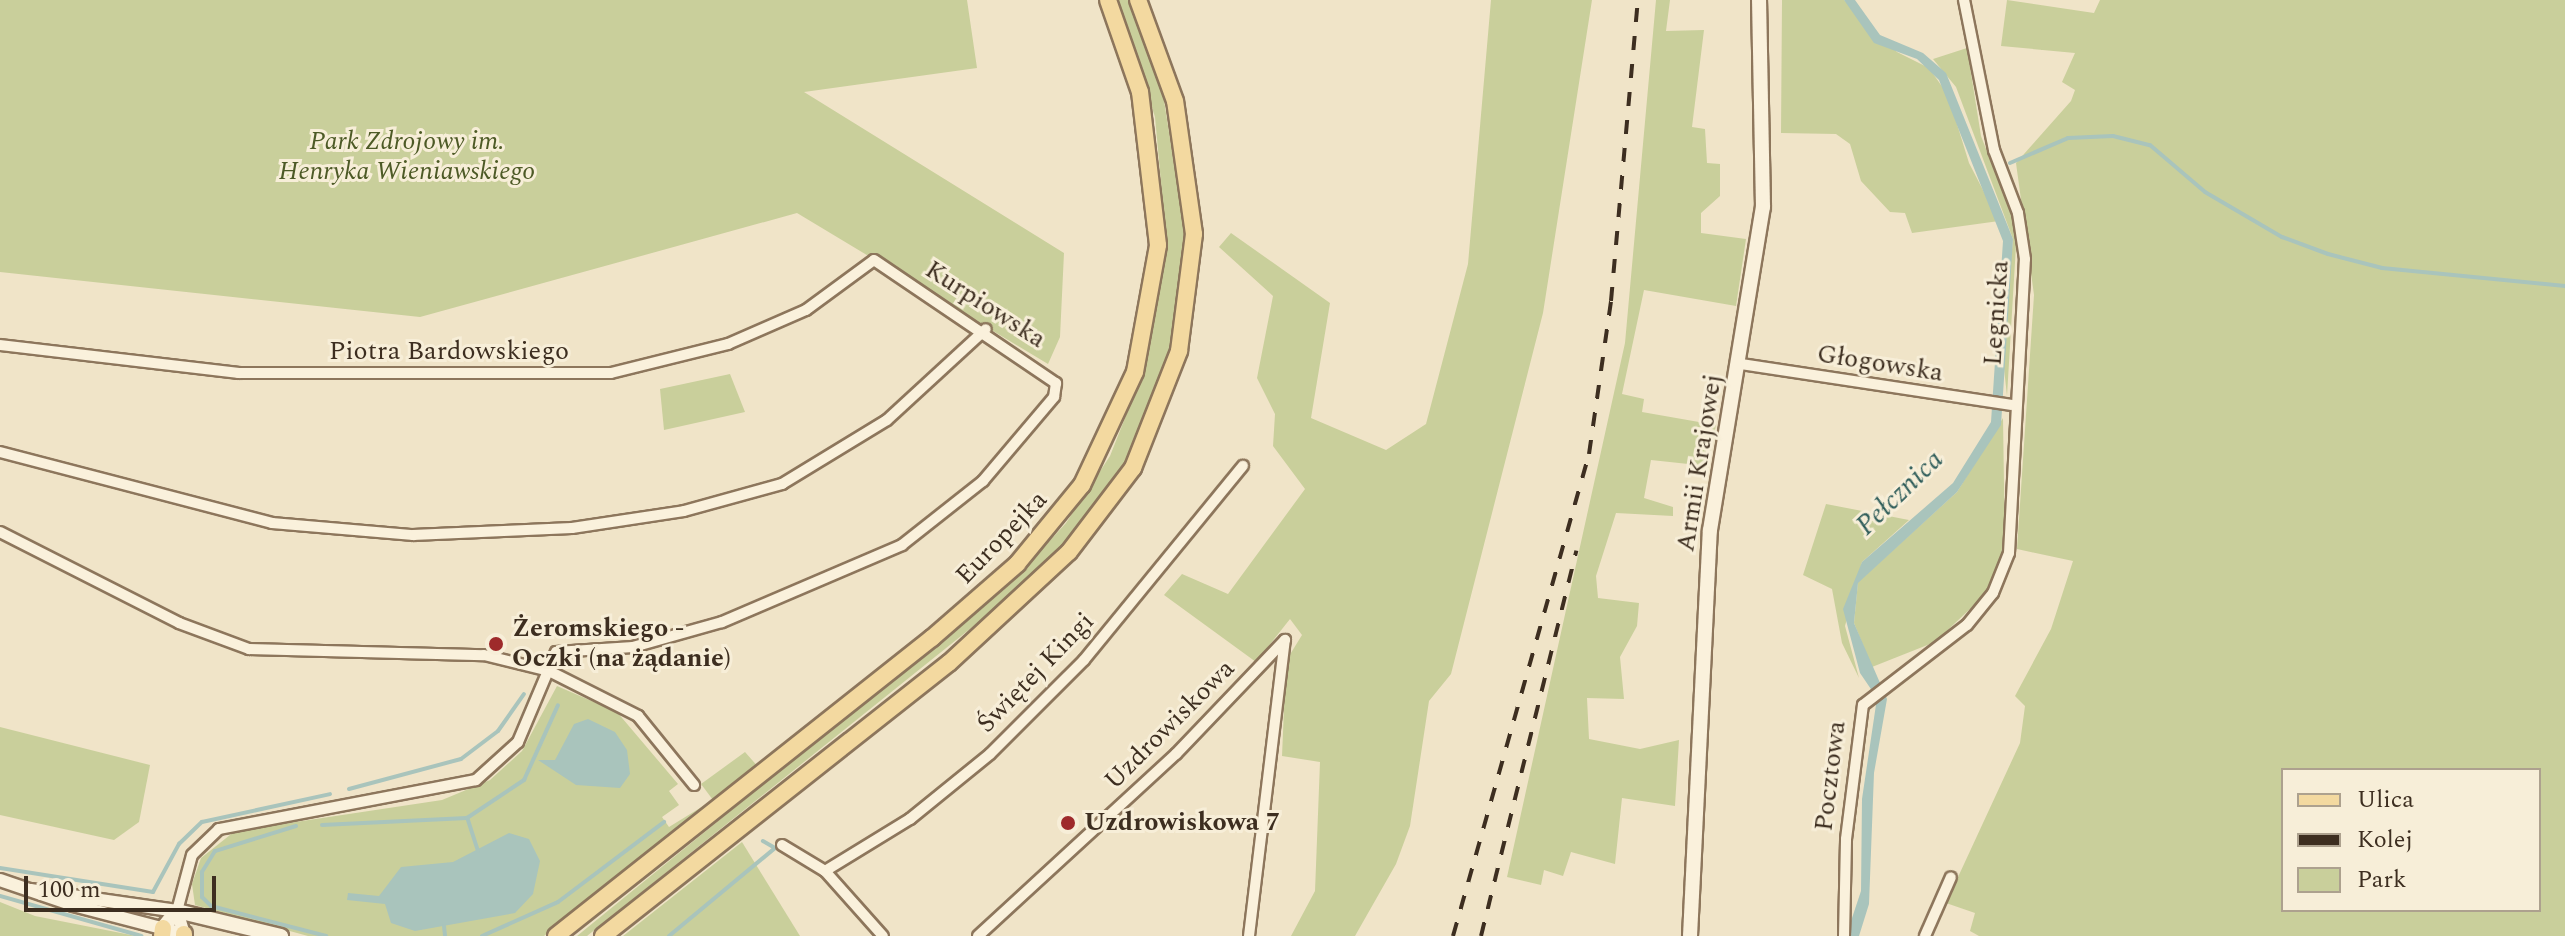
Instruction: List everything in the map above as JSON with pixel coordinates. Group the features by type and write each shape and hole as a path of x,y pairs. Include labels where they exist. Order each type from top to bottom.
{"main road":[{"name":"Europejka","path":"556,936 932,638 1017,564 1082,485 1135,372 1158,245 1140,92 1108,0"},
{"name":"Europejka","path":"603,936 949,663 1069,552 1133,468 1179,351 1194,234 1175,101 1138,0"},
{"name":"Armii Krajowej","path":"1690,936 1709,543 1741,364 1765,158 1759,0"},
{"path":"163,932 177,911 281,936"}],"street":[{"name":"Legnicka","path":"1964,0 1994,150 2022,228 2012,405 2009,553 1993,593 1967,625"},
{"name":"Kurpiowska","path":"549,671 556,652 633,647 722,622 867,564 983,481 1054,397 1052,375 986,329 874,260"},
{"name":"Piotra Bardowskiego","path":"0,345 238,373 611,373 728,344 806,310 874,260"},
{"path":"0,452 272,523 413,535 572,528 684,511 782,484 887,420 986,329"},
{"name":"Głogowska","path":"1741,364 2012,405"},
{"name":"Świętej Kingi","path":"825,871 910,819 990,754 1084,660 1243,466"},
{"path":"0,532 179,623 249,649 484,655 549,671 638,716 694,785"},
{"name":"Pocztowa","path":"1844,936 1857,724 1872,695 1884,684 1967,625"},
{"name":"Uzdrowiskowa","path":"978,936 1176,754 1285,640 1249,936"},
{"path":"0,880 163,932 187,935 177,911 192,855 219,829 476,780 518,742 549,671"},
{"path":"782,845 825,871 883,936"},
{"path":"1925,936 1951,877"},
{"path":"31,890 177,911"}],"green space":[{"name":"Park Zdrojowy im. Henryka Wieniawskiego","path":"0,0 967,0 977,68 804,92 1064,253 1060,337 1048,364 797,213 420,317 0,272"},
{"path":"1118,0 1130,0 1163,94 1186,241 1166,369 1128,457 1073,536 1011,596 587,936 577,936 1012,582 1066,523 1110,456 1146,365 1167,248 1155,117"},
{"path":"1491,0 1592,0 1543,313 1451,674 1429,701 1410,826 1396,864 1355,936 1291,936 1315,891 1320,762 1282,756 1286,661 1302,635 1290,619 1256,662 1164,595 1182,574 1228,594 1305,489 1273,446 1275,414 1257,378 1273,296 1219,247 1231,233 1330,303 1311,418 1386,450 1426,424 1468,264"},
{"path":"1656,0 1670,0 1666,31 1704,30 1692,127 1705,129 1707,163 1720,164 1720,196 1701,213 1701,233 1746,239 1736,306 1644,290 1622,394 1644,399 1642,412 1716,425 1707,466 1651,460 1644,498 1673,507 1673,516 1616,513 1596,576 1598,598 1639,603 1637,626 1620,657 1624,699 1587,698 1589,739 1640,749 1679,740 1675,806 1622,798 1615,864 1571,852 1563,876 1544,870 1541,885 1507,877 1625,343"},
{"path":"1782,0 1844,0 1897,52 1929,68 1948,95 1969,163 1999,221 1912,233 1905,213 1890,212 1861,181 1850,144 1836,134 1781,133"},
{"path":"2007,0 2094,13 2100,0 2565,0 2565,936 1979,936 1970,931 1975,913 1946,903 2020,743 2025,706 2015,696 2051,629 2073,561 2017,549 2034,295 2016,163 2071,101 2075,90 2062,82 2075,53 2001,46"},
{"path":"1967,48 1981,136 2017,229 2007,396 2002,350 2013,239 1956,87 1933,59"},
{"path":"730,374 745,412 664,430 660,389"},
{"path":"2003,418 2005,551 1989,591 1935,642 1872,667 1854,623 1858,582 1957,492"},
{"path":"1826,504 1909,520 1862,562 1845,626 1859,678 1842,643 1832,589 1803,575"},
{"path":"557,686 617,712 678,784 669,791 679,805 662,817 669,827 713,800 701,784 745,752 760,769 544,936 308,936 195,905 192,884 201,858 235,831 442,800 490,780 522,751"},
{"path":"0,727 150,765 139,822 114,840 0,815"},
{"path":"742,842 800,936 623,936"},
{"path":"0,902 35,916 136,936 0,936"}],"water":[{"path":"1844,0 1855,0 1880,35 1923,53 1946,73 2013,239 2001,425 1957,492 1858,583 1854,623 1887,699 1874,773 1869,904 1859,936 1846,936 1861,891 1862,799 1877,698 1860,673 1843,609 1862,562 1953,483 1991,422 2003,241 1939,80 1917,59 1874,43"},
{"path":"588,719 615,732 627,750 630,774 620,788 576,785 538,760 555,760 574,724"},
{"path":"509,833 529,839 540,861 533,894 515,913 415,931 391,923 385,904 347,900 348,893 379,896 401,867 453,862"}],"waterway":[{"path":"2010,163 2068,138 2113,136 2150,145 2205,192 2282,237 2328,254 2382,268 2565,286"},
{"path":"349,789 461,759 498,731 524,694"},
{"path":"478,851 467,818 524,780 558,705"},
{"path":"0,868 153,892 179,844 202,822 330,794"},
{"path":"322,825 467,818"},
{"path":"482,936 558,902 664,822"},
{"path":"296,826 215,851 202,872 202,897 211,906 326,936"},
{"path":"669,936 775,848 763,841"},
{"path":"0,896 141,936"},
{"path":"444,926 445,936"}],"railway":[{"path":"1453,936 1589,454 1611,301 1638,0"},
{"path":"1481,936 1576,551"}],"place":[{"name":"Żeromskiego - Oczki (na żądanie)","path":"496,644"},
{"name":"Uzdrowiskowa 7","path":"1068,823"}],"water label":[{"name":"Pełcznica","path":"1900,493"}]}
